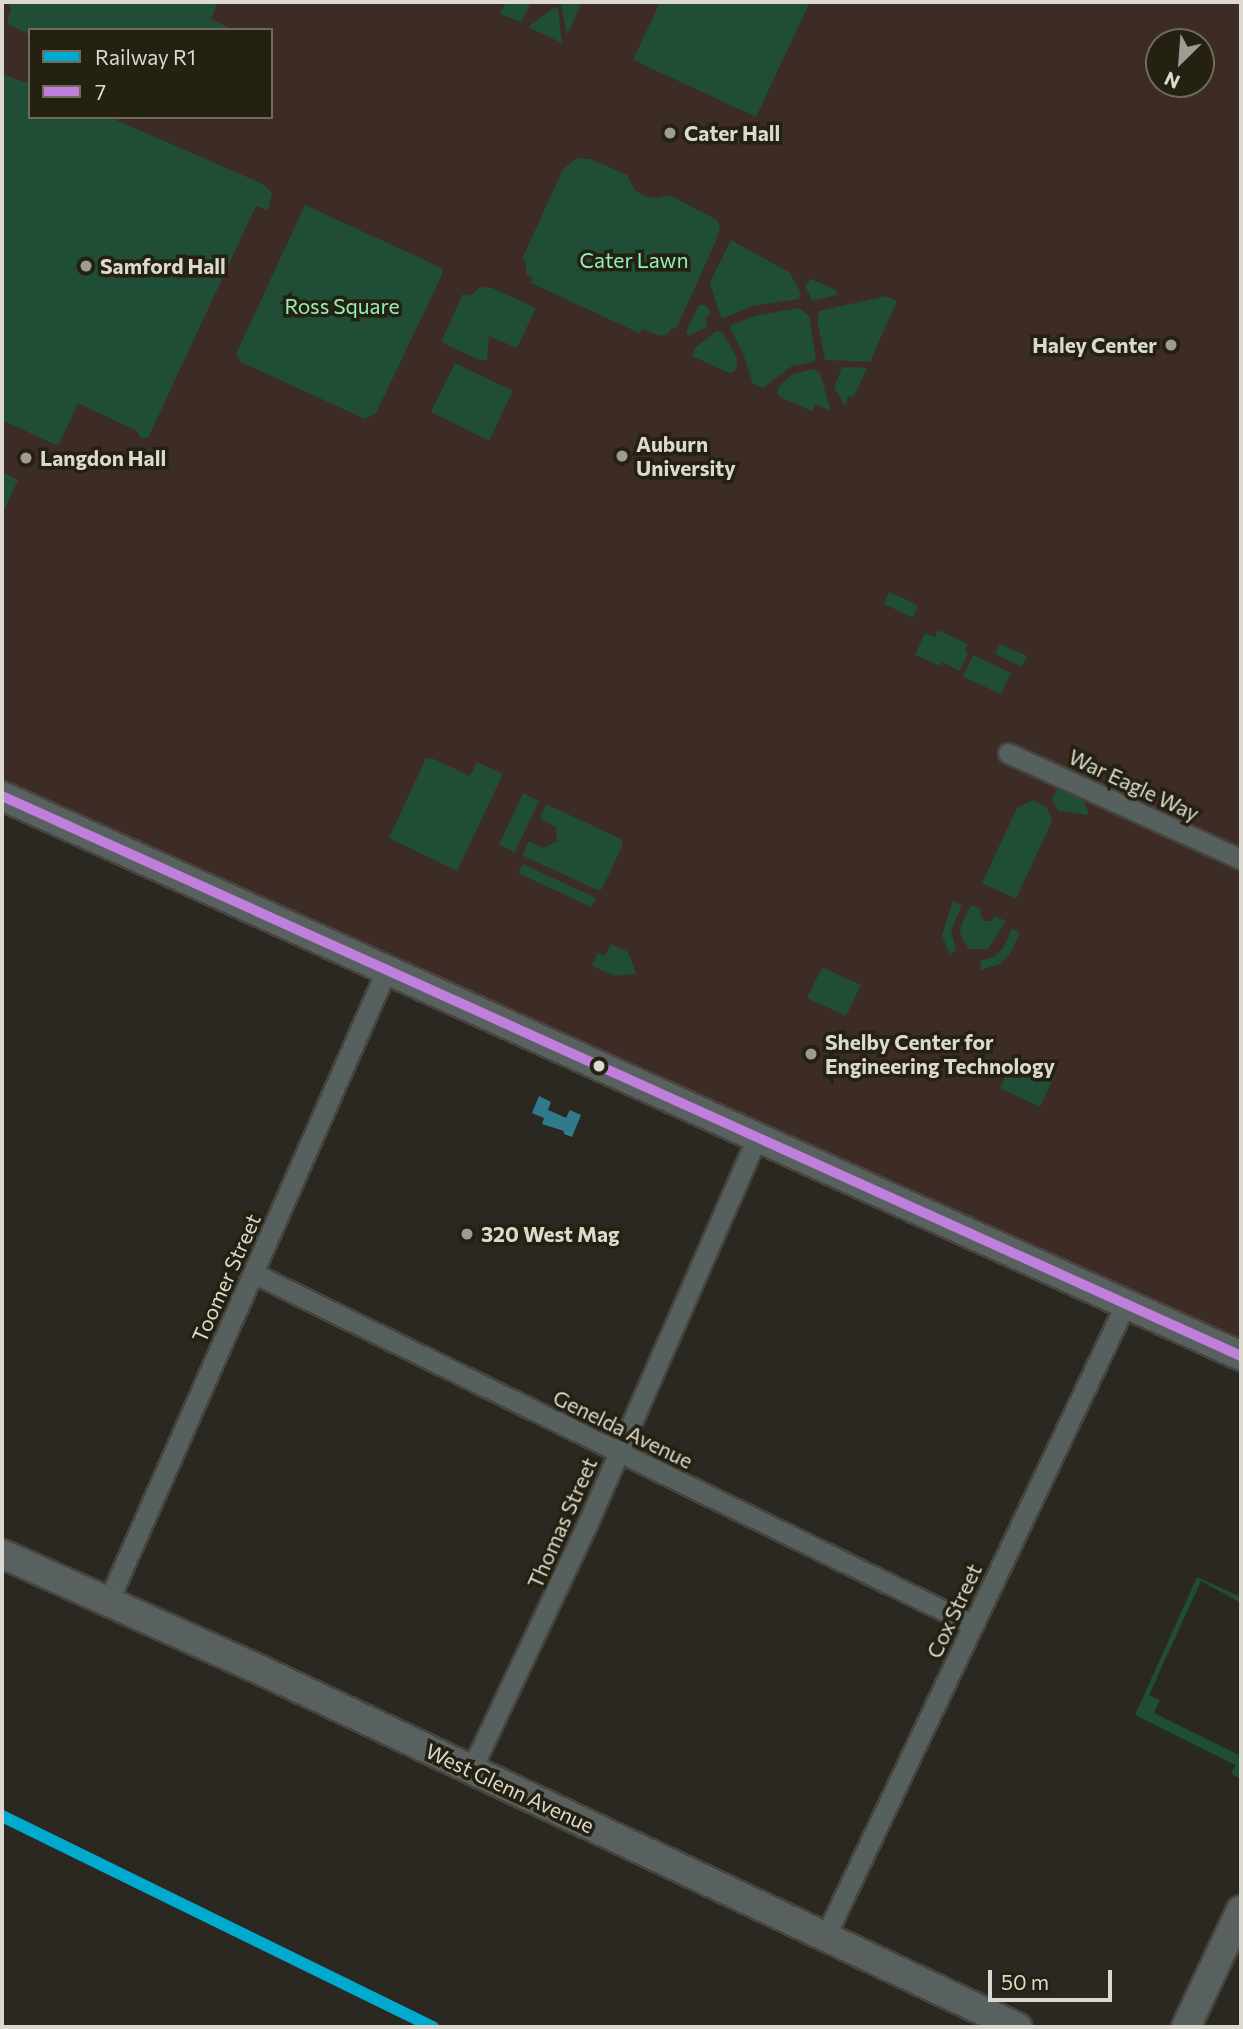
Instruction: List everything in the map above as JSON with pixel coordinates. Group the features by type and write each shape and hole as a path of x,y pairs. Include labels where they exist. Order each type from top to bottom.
{"street":[{"name":"War Eagle Way","path":"1008,753 1241,859"},
{"path":"2,796 1241,1356"},
{"name":"Toomer Street","path":"108,1602 386,971"},
{"name":"Thomas Street","path":"471,1770 619,1452 757,1138"},
{"name":"Genelda Avenue","path":"253,1273 973,1625"},
{"name":"Cox Street","path":"825,1937 1125,1305"},
{"name":"West Glenn Avenue","path":"2,1554 471,1770 1017,2027"},
{"path":"1186,2027 1241,1910"}],"shaded area":[{"name":"Auburn University","path":"2,2 1241,2 1241,1356 2,796"}],"green space":[{"path":"8,2 218,2 211,19 229,28 28,28 28,34 7,23 11,9"},
{"path":"506,2 531,2 522,22 500,14"},
{"path":"563,2 582,2 567,35 561,6"},
{"path":"660,2 810,2 756,117 633,60"},
{"path":"555,7 558,9 562,43 528,27"},
{"path":"2,74 28,83 28,119 114,119 263,184 272,193 268,210 256,206 148,438 141,438 137,431 78,403 58,446 2,420"},
{"name":"Cater Lawn","path":"577,158 591,159 627,175 635,190 644,196 657,198 669,195 717,220 720,228 715,243 676,329 672,328 668,334 660,336 642,329 639,333 531,283 533,279 526,274 526,261 522,259 563,169"},
{"name":"Ross Square","path":"305,205 442,268 442,275 376,413 365,419 241,362 236,354"},
{"path":"731,240 790,273 800,292 799,299 752,306 724,318 720,316 710,282"},
{"path":"811,279 836,290 837,295 812,301 805,285"},
{"path":"480,287 492,288 536,308 517,348 489,336 487,360 479,360 441,342 463,294 470,296"},
{"path":"886,296 897,301 870,362 825,360 817,320 819,311"},
{"path":"699,305 705,305 711,313 706,318 707,327 688,336 686,332"},
{"path":"799,308 809,316 816,359 792,366 763,388 753,384 743,353 729,326 754,316"},
{"path":"716,331 723,333 736,356 737,367 734,372 729,373 692,356 695,348"},
{"path":"455,363 513,391 489,441 431,412"},
{"path":"842,367 867,368 853,398 849,396 845,405 834,388"},
{"path":"814,369 820,374 831,411 816,404 812,411 780,397 777,393 779,386 793,374"},
{"path":"2,472 18,480 2,515"},
{"path":"889,592 918,605 913,618 884,604"},
{"path":"938,630 968,644 965,651 968,653 960,671 942,662 940,666 915,655 925,633 935,637"},
{"path":"1000,644 1027,656 1022,667 995,654"},
{"path":"973,655 1011,673 1001,694 963,677"},
{"path":"426,758 434,759 470,776 477,762 503,774 457,871 389,838"},
{"path":"1058,787 1083,799 1089,815 1058,811 1052,800"},
{"path":"523,793 539,801 515,852 499,845"},
{"path":"1033,800 1047,807 1052,821 1016,899 982,883 1017,808"},
{"path":"546,804 621,839 623,844 602,889 597,890 522,855 529,841 543,848 557,841 556,828 540,818"},
{"path":"523,864 596,898 591,907 518,873"},
{"path":"953,901 962,905 951,931 956,949 950,956 942,935"},
{"path":"971,905 982,910 980,915 984,921 992,921 995,916 1006,921 988,949 969,949 960,935 961,926"},
{"path":"1012,929 1020,933 1010,954 1000,964 980,970 981,961 995,956 1003,948"},
{"path":"611,944 628,952 636,974 615,976 592,966 598,953 605,956"},
{"path":"822,967 861,985 846,1016 807,998"},
{"path":"1015,1056 1055,1075 1040,1107 1000,1088"},
{"path":"1197,1577 1241,1597 1241,1603 1201,1581 1149,1695 1160,1700 1154,1713 1241,1756 1241,1779 1231,1774 1235,1765 1135,1715"}],"water":[{"path":"539,1096 551,1102 548,1110 566,1118 570,1110 581,1115 572,1137 564,1134 564,1131 542,1124 544,1118 532,1113"}],"rail line":[{"name":"R1","path":"2,1816 433,2027"}],"transit line":[{"name":"7","path":"2,796 1241,1356"}],"place":[{"name":"Cater Hall","path":"670,133"},
{"name":"Samford Hall","path":"86,266"},
{"name":"Haley Center","path":"1171,345"},
{"name":"Auburn University","path":"622,456"},
{"name":"Langdon Hall","path":"26,458"},
{"name":"Shelby Center for Engineering Technology","path":"811,1054"},
{"name":"320 West Mag","path":"467,1234"}]}
